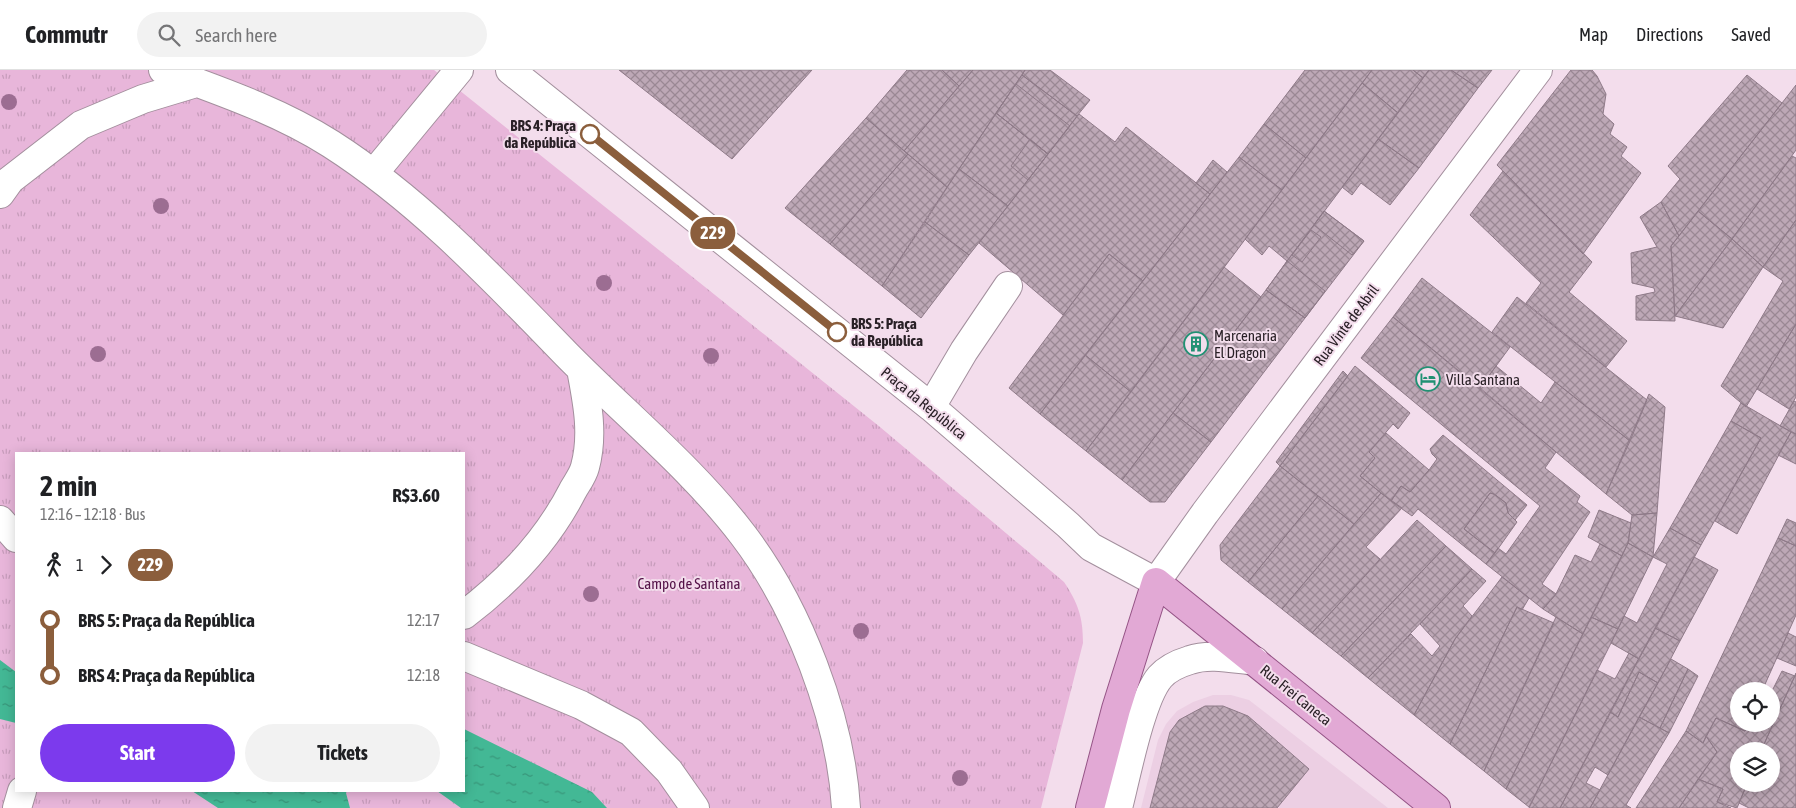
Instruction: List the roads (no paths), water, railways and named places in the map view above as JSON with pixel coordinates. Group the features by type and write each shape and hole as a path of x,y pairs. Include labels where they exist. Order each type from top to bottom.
{"main road":[{"name":"Rua Frei Caneca","path":"1156,582 1436,808"},
{"path":"1090,808 1116,709 1156,582"}],"street":[{"path":"162,70 246,100 328,142 374,173 476,262 581,369 689,474 743,536 776,588 810,656 833,725 845,784 846,808"},
{"path":"374,173 460,70"},
{"name":"Praça da República","path":"510,70 930,407 1068,525 1091,547 1156,582"},
{"name":"Rua Vinte de Abril","path":"1156,582 1205,513 1538,70"},
{"path":"0,194 10,180 81,125 143,99 196,82"},
{"path":"930,407 964,350 1008,286"},
{"path":"465,614 491,595 526,560 558,519 585,467 590,418 581,369"},
{"path":"0,520 15,537"},
{"path":"465,656 582,705 631,732 669,771 694,808"},
{"path":"1118,808 1146,706 1160,677 1175,666 1191,659 1211,656 1255,661"},
{"path":"17,808 22,792"}],"water":[{"path":"0,660 15,671 15,723 0,719"},
{"path":"465,729 592,792 607,808 461,808 438,792 465,792"},
{"path":"194,792 346,792 350,808 218,808"}],"place":[{"name":"BRS 4: Praça da República","path":"590,134"},
{"name":"BRS 5: Praça da República","path":"837,332"},
{"name":"Marcenaria El Dragon","path":"1196,344"},
{"name":"Villa Santana","path":"1428,379"}],"park label":[{"name":"Campo de Santana","path":"689,583"}]}
